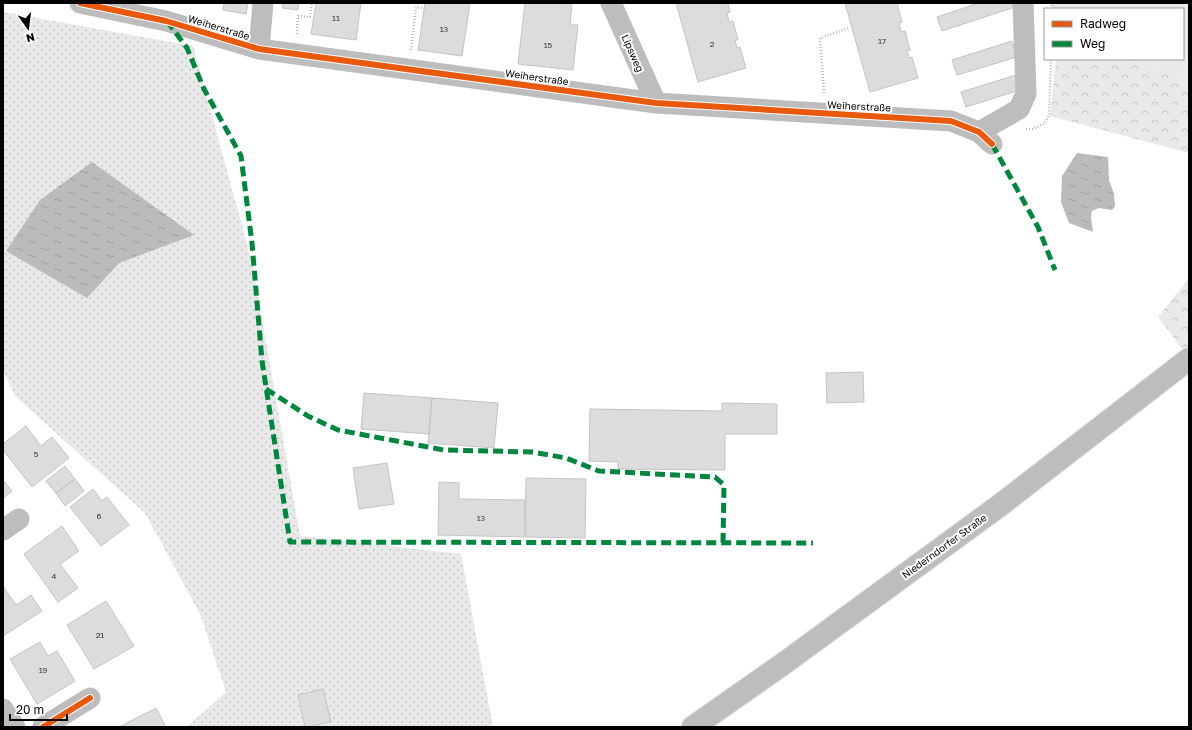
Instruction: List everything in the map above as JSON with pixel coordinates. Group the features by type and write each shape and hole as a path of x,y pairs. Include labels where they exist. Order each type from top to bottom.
{"main road":[{"name":"Niederndorfer Straße","path":"693,727 783,664 1003,503 1189,359"}],"street":[{"name":"Weiherstraße","path":"80,3 166,21 259,49 656,103 951,121 986,138 1019,109 1026,94 1023,3"},
{"path":"259,49 263,3"},
{"name":"Lipsweg","path":"611,3 656,103"},
{"path":"43,727 90,698"},
{"path":"3,710 15,727"}],"path":[{"path":"297,26 298,16 310,17 312,3"},
{"path":"411,51 416,7 424,8"},
{"path":"826,114 820,38 849,28"}],"green space":[{"path":"1051,3 1189,3 1189,82 1126,60 1184,60 1184,8 1053,8"},
{"path":"3,12 193,46 252,262 300,536 461,554 493,727 187,727 226,692 201,616 145,513 15,396 3,370"},
{"path":"1056,60 1126,60 1189,82 1189,153 1050,116"},
{"path":"1189,278 1189,346 1183,350 1158,317"}],"water":[{"path":"1077,153 1108,157 1109,180 1114,194 1115,206 1112,210 1099,208 1092,211 1091,217 1093,232 1069,223 1061,202 1062,176"},
{"path":"92,162 194,235 119,263 87,298 6,251 40,200"}],"building":[{"path":"224,3 248,3 246,14 223,10"},
{"path":"283,3 299,3 298,10 282,8"},
{"path":"316,3 361,3 356,40 311,34"},
{"path":"425,3 470,3 462,56 418,50"},
{"path":"525,3 572,3 570,25 578,25 573,70 518,64"},
{"path":"676,3 728,3 730,12 727,13 729,22 733,21 738,40 735,40 737,48 740,47 746,68 698,82"},
{"path":"845,3 897,3 902,22 899,23 901,32 905,31 910,50 907,51 909,58 912,57 918,78 870,92"},
{"path":"979,3 1017,3 1018,6 942,31 937,17"},
{"path":"1012,41 1017,57 957,75 952,60"},
{"path":"1016,75 1020,90 966,107 961,92"},
{"path":"863,372 864,402 827,403 826,373"},
{"path":"364,393 432,398 429,434 361,429"},
{"path":"432,398 498,403 494,448 428,443"},
{"path":"722,403 777,404 777,434 725,434 725,470 618,469 618,462 589,461 590,409 722,411"},
{"path":"26,426 41,446 52,437 69,458 32,487 3,450 3,444"},
{"path":"387,463 394,504 359,509 353,468"},
{"path":"65,466 75,479 56,493 46,481"},
{"path":"526,478 586,479 585,538 525,537"},
{"path":"75,479 84,491 65,506 56,493"},
{"path":"3,480 12,491 3,499"},
{"path":"439,482 459,483 459,499 525,500 525,537 438,535"},
{"path":"93,489 102,501 107,497 129,525 101,546 70,507"},
{"path":"62,526 79,551 60,564 78,588 58,602 24,554"},
{"path":"3,586 16,605 31,595 42,611 3,636"},
{"path":"106,601 134,646 94,669 67,625"},
{"path":"40,642 48,656 57,651 75,681 37,704 10,659"},
{"path":"323,689 331,722 305,727 298,695"},
{"path":"156,708 166,727 119,727"}],"marked path":[{"path":"167,21 187,48 204,89 241,156 252,243 262,361 290,542 813,543"},
{"path":"992,144 1038,227 1055,270"},
{"path":"266,389 308,416 338,430 444,450 532,452 566,458 599,471 715,477 724,485 723,543"}],"cycle path":[{"path":"80,3 166,21 259,49 656,103 951,121 979,132 992,144"},
{"path":"43,727 90,698"}]}
